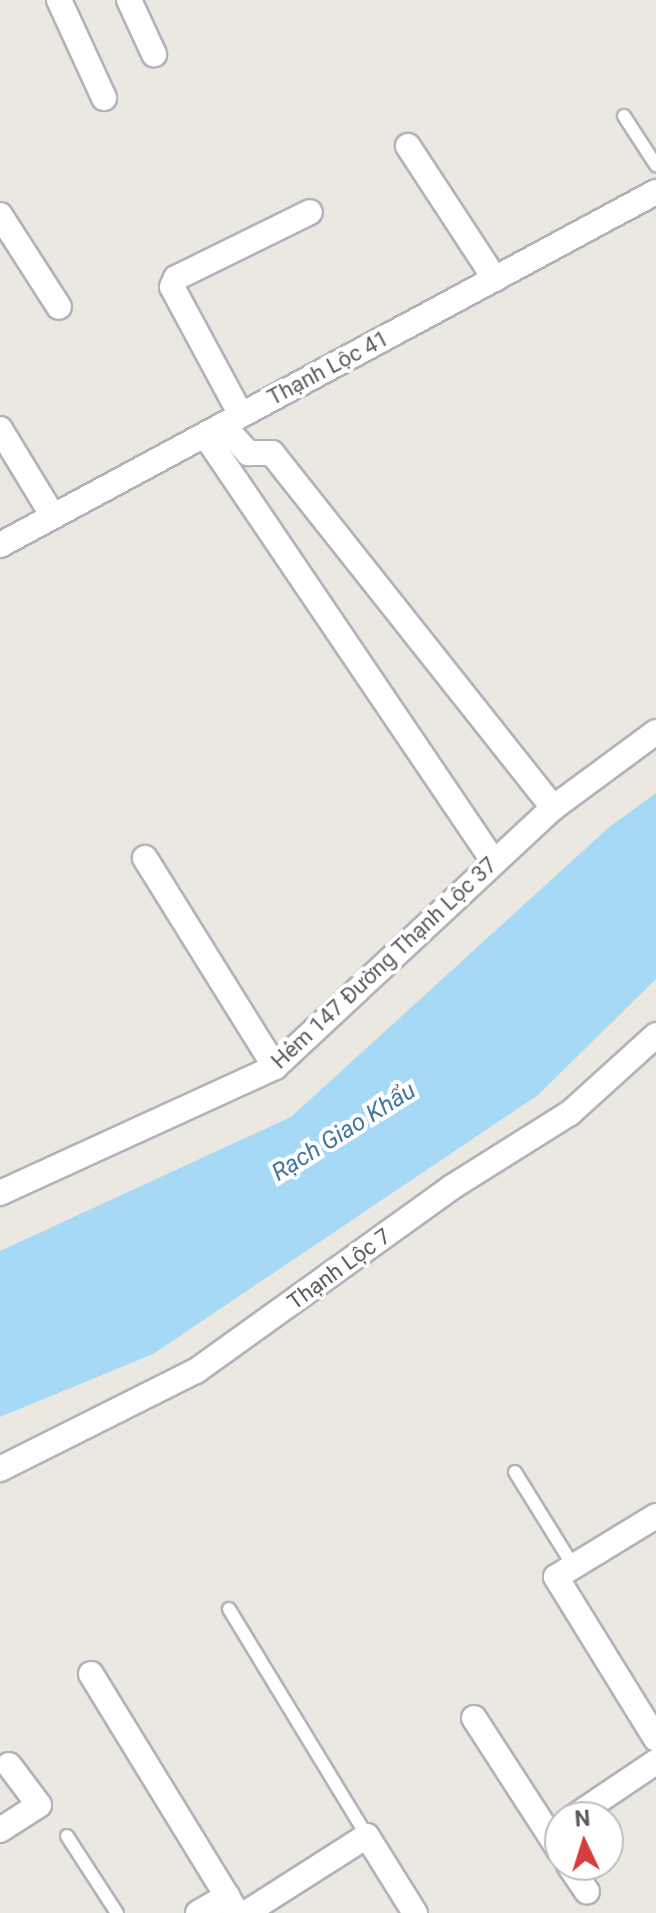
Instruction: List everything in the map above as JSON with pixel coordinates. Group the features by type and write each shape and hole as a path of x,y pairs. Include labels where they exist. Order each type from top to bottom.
{"street":[{"path":"59,0 104,98"},
{"path":"129,0 154,54"},
{"path":"408,146 495,279"},
{"name":"Thạnh Lộc 41","path":"0,545 656,192"},
{"path":"310,212 176,278 172,287 223,425 494,862"},
{"path":"0,215 59,307"},
{"path":"223,425 248,453 272,453 553,808"},
{"path":"0,429 53,516"},
{"name":"Hẻm 147 Đường Thạnh Lộc 37","path":"0,1193 275,1067 553,808 656,732"},
{"path":"145,858 275,1067"},
{"name":"Thạnh Lộc 7","path":"0,1469 196,1371 452,1187 570,1113 656,1035"},
{"path":"656,1516 556,1577 656,1739"},
{"path":"91,1674 232,1904 198,1913"},
{"path":"474,1718 544,1820"},
{"path":"598,1801 656,1762"},
{"path":"0,1830 39,1805 9,1765"},
{"path":"246,1913 367,1836 415,1913"},
{"path":"580,1881 587,1892"}],"lane":[{"path":"624,116 656,165"},
{"path":"515,1472 574,1567"},
{"path":"229,1609 367,1836"},
{"path":"67,1836 117,1913"}],"water":[{"name":"Rạch Giao Khẩu","path":"656,793 656,979 538,1095 153,1354 0,1417 0,1251 291,1117 608,828"}]}
